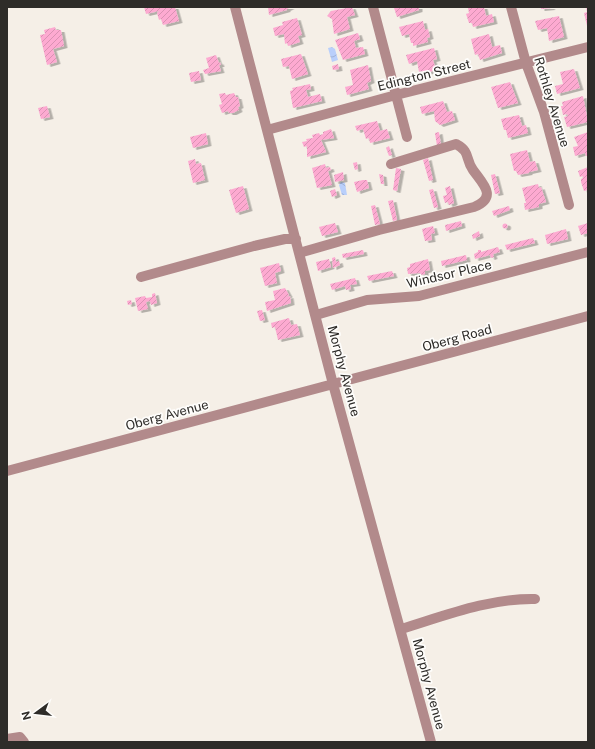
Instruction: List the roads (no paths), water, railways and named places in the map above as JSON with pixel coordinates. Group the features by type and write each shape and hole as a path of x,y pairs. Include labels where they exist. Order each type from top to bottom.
{"street":[{"name":"Morphy Avenue","path":"235,7 333,384 431,742"},
{"path":"373,7 407,137"},
{"name":"Rothley Avenue","path":"511,7 526,64 544,112 569,205"},
{"name":"Edington Street","path":"268,130 396,95 526,64 588,47"},
{"path":"299,253 379,230 474,207 483,203 486,199 487,191 483,182 473,170 468,156 463,148 456,144 391,164"},
{"path":"141,277 254,246 284,239 296,239"},
{"name":"Windsor Place","path":"316,315 367,300 419,296 588,252"},
{"name":"Oberg Road","path":"333,384 588,316"},
{"name":"Oberg Avenue","path":"7,471 333,384"},
{"path":"401,629 490,603 515,599 535,599"},
{"path":"7,739 20,737 24,742"}],"water":[{"path":"332,47 335,49 338,60 332,62 328,48"},
{"path":"341,182 345,183 347,195 342,195 339,185"}]}
